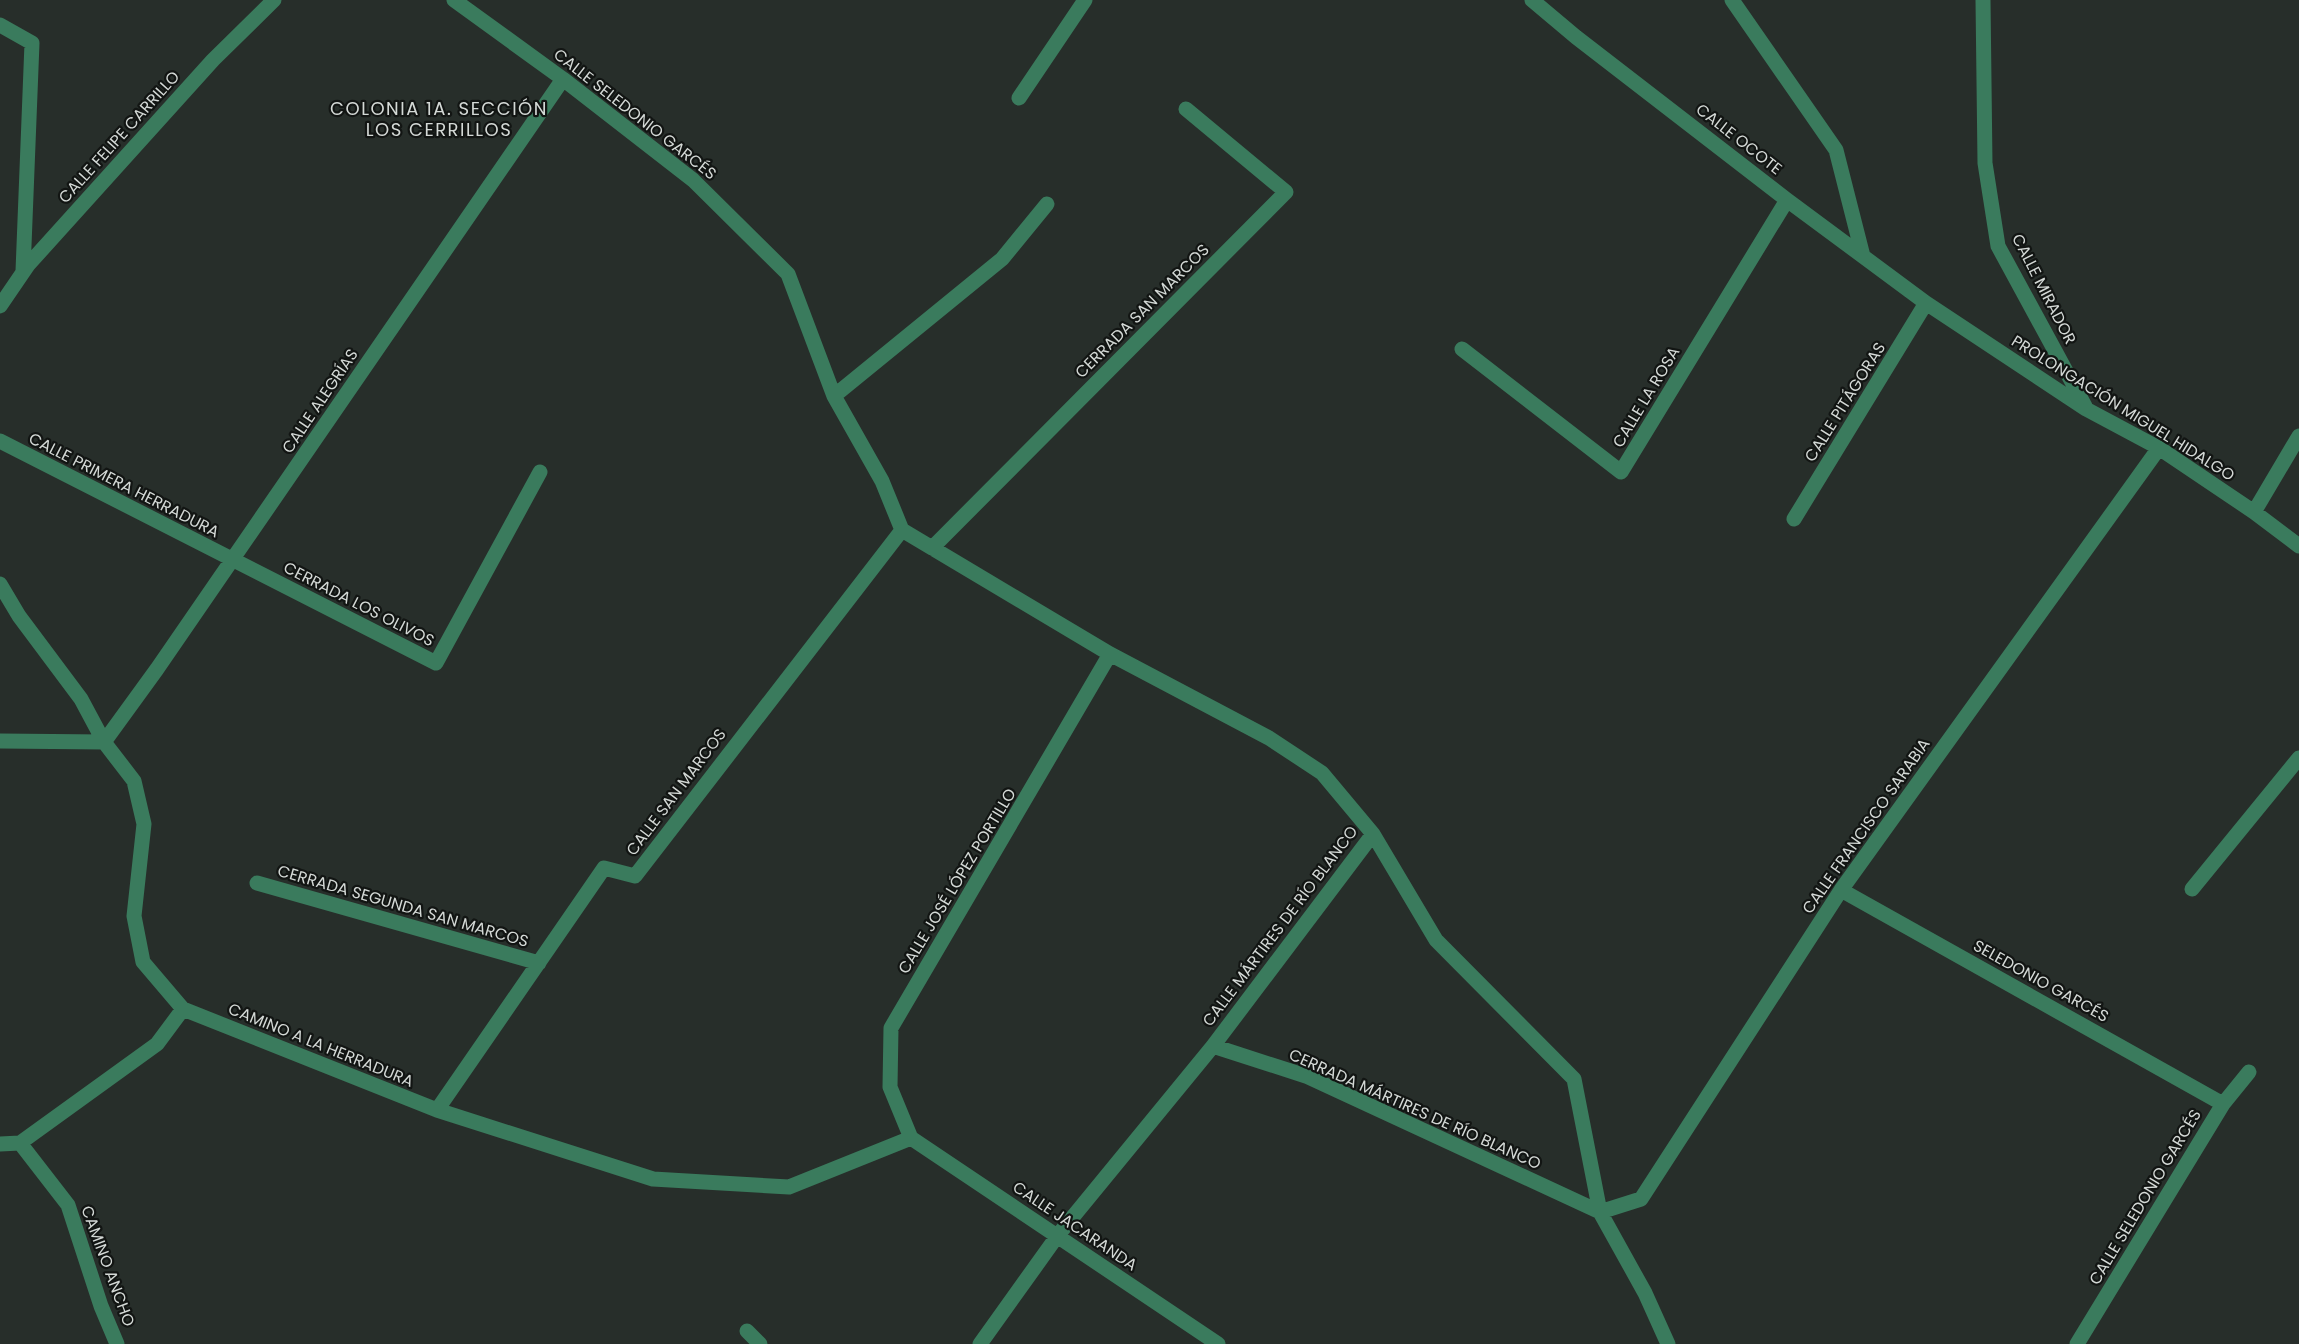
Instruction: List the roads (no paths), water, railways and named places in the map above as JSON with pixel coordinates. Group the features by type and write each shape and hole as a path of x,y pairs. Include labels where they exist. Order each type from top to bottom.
{"street":[{"name":"CALLE FELIPE CARRILLO","path":"0,306 23,271 213,60 274,0"},
{"name":"CALLE SELEDONIO GARCÉS","path":"454,0 563,79 693,180 788,274 834,396 882,481 902,530"},
{"path":"1019,98 1085,0"},
{"name":"CALLE OCOTE","path":"1532,0 1576,37 1787,200 1926,303"},
{"path":"1732,0 1836,150 1863,255"},
{"name":"CALLE MIRADOR","path":"1983,0 1984,163 1998,246 2086,409"},
{"path":"0,25 32,43 23,271"},
{"name":"CALLE ALEGRÍAS","path":"104,742 563,79"},
{"name":"CERRADA SAN MARCOS","path":"932,548 1286,192 1186,109"},
{"name":"CALLE LA ROSA","path":"1462,350 1621,472 1787,200"},
{"path":"834,396 1002,259 1047,204"},
{"name":"PROLONGACIÓN MIGUEL HIDALGO","path":"1926,303 2086,409 2158,448 2254,512 2299,546"},
{"name":"CALLE PITÁGORAS","path":"1794,519 1926,303"},
{"path":"2254,512 2299,436"},
{"name":"CALLE PRIMERA HERRADURA","path":"0,441 232,560"},
{"name":"CALLE FRANCISCO SARABIA","path":"1600,1212 1641,1198 1841,890 2158,448"},
{"name":"CERRADA LOS OLIVOS","path":"232,560 436,663 540,472"},
{"path":"902,530 932,548"},
{"name":"CALLE SAN MARCOS","path":"438,1110 604,868 635,876 902,530"},
{"name":"CALLE MÁRTIRES DE RÍO BLANCO","path":"932,548 1110,654 1269,738 1322,773 1373,834 1213,1046 1058,1235 980,1344"},
{"name":"CAMINO A LA HERRADURA","path":"0,584 19,616 81,699 104,742 134,781 144,824 134,916 143,962 183,1009 438,1110 653,1179 789,1187 911,1138"},
{"name":"CALLE JOSÉ LÓPEZ PORTILLO","path":"911,1138 890,1087 891,1028 1110,654"},
{"path":"0,741 104,742"},
{"path":"2192,889 2299,758"},
{"path":"1373,834 1436,940 1574,1079 1600,1212 1645,1293 1668,1344"},
{"name":"CERRADA SEGUNDA SAN MARCOS","path":"257,884 539,963"},
{"name":"SELEDONIO GARCÉS","path":"1841,890 2223,1104"},
{"path":"0,1144 20,1143 157,1044 183,1009"},
{"name":"CERRADA MÁRTIRES DE RÍO BLANCO","path":"1213,1046 1306,1077 1600,1212"},
{"name":"CALLE SELEDONIO GARCÉS","path":"2077,1344 2223,1104 2249,1072"},
{"name":"CALLE JACARANDA","path":"911,1138 1218,1344"},
{"name":"CAMINO ANCHO","path":"20,1143 68,1205 101,1306 117,1344"},
{"path":"747,1330 760,1344"}],"district":[{"name":"COLONIA 1A. SECCIÓN LOS CERRILLOS","path":"439,118"}]}
